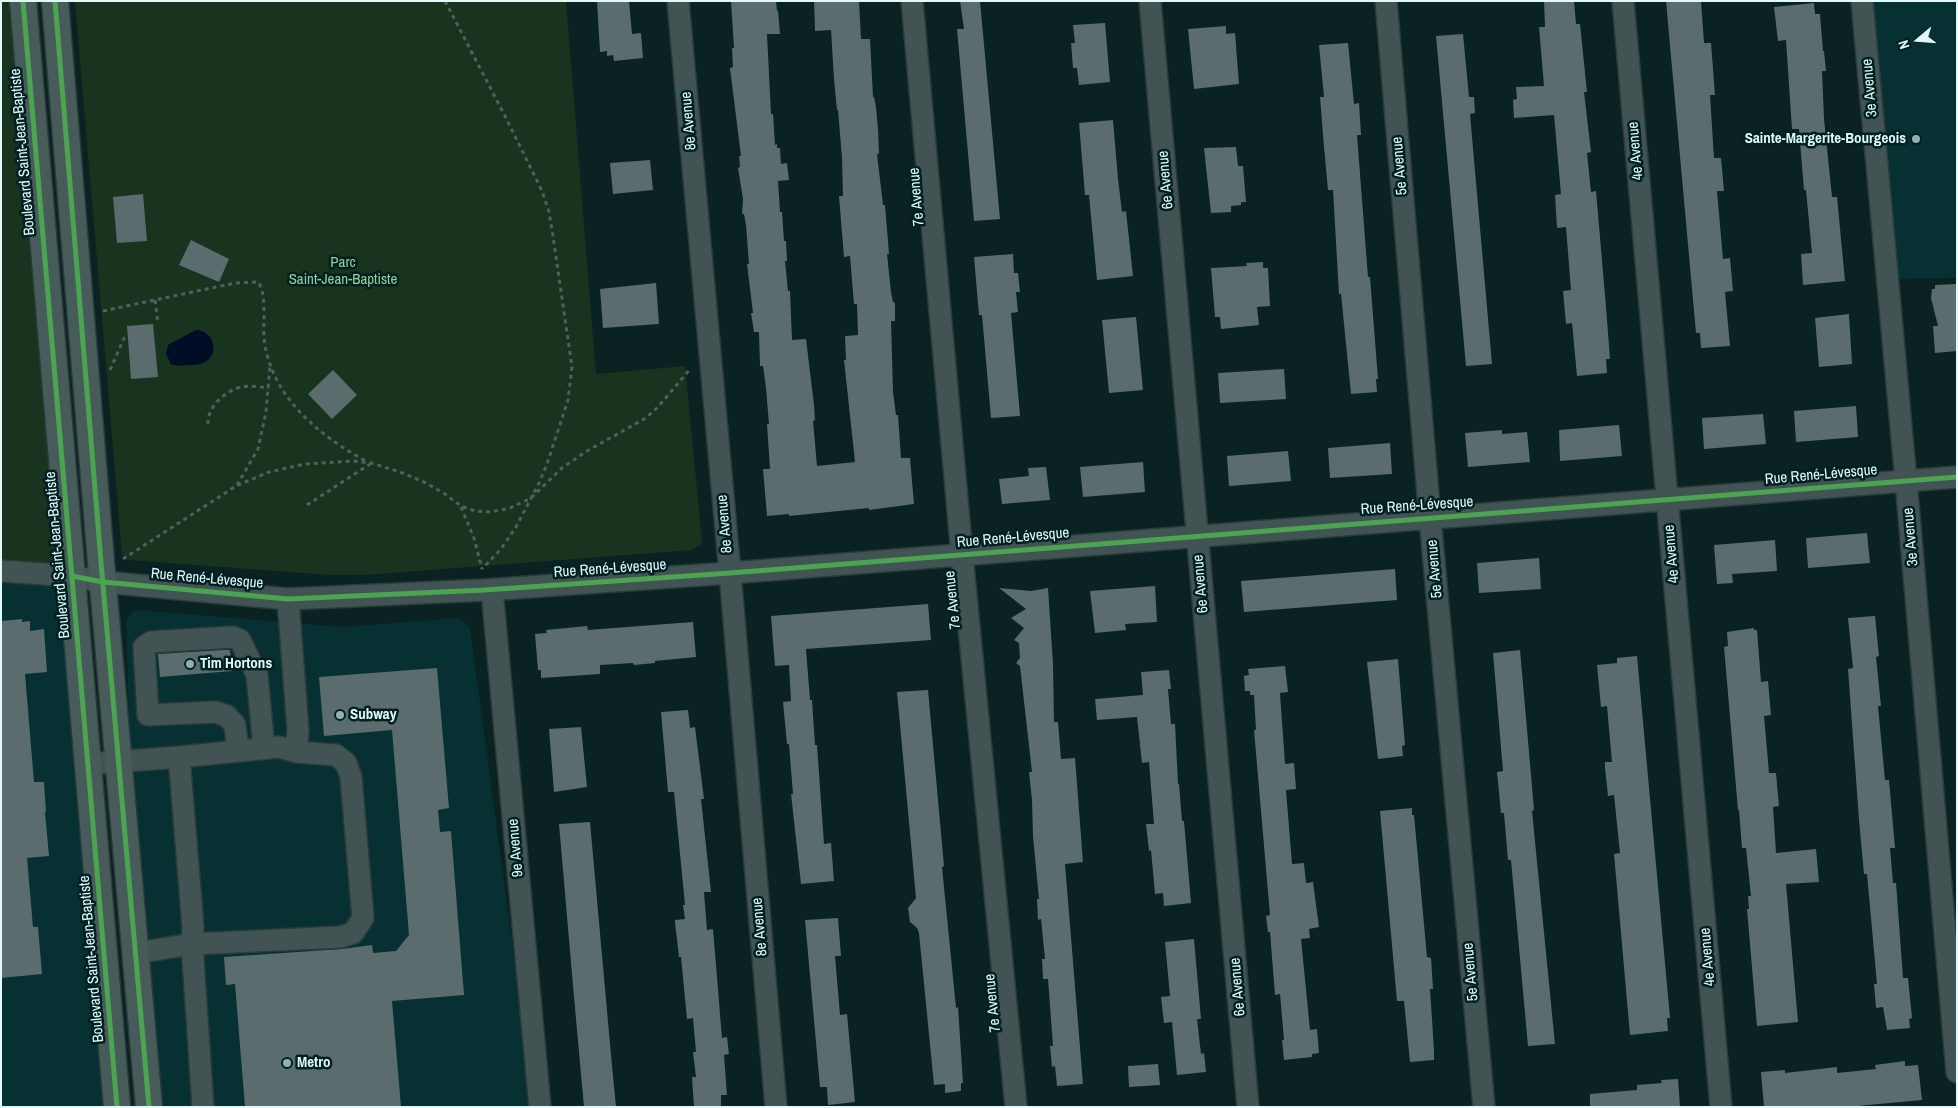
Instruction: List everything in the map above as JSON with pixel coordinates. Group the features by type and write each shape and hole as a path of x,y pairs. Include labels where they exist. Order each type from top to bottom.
{"main road":[{"name":"Boulevard Saint-Jean-Baptiste","path":"23,1 117,1107"},
{"path":"55,1 149,1107"},
{"path":"105,956 136,953"}],"street":[{"name":"8e Avenue","path":"678,1 776,1107"},
{"name":"7e Avenue","path":"912,1 962,555 1016,1107"},
{"name":"6e Avenue","path":"1150,1 1248,1107"},
{"name":"5e Avenue","path":"1386,1 1430,518 1484,1107"},
{"name":"4e Avenue","path":"1623,1 1721,1107"},
{"name":"3e Avenue","path":"1862,1 1957,1072"},
{"name":"Rue René-Lévesque","path":"1,571 103,578 288,599 488,590 730,573 1957,477"},
{"name":"9e Avenue","path":"488,590 540,1107"},
{"path":"288,599 298,730 296,752"},
{"path":"238,751 235,725 227,716 215,712 148,715 144,647 151,642 233,637 240,640 257,675 264,748"},
{"path":"88,764 279,747 296,752 336,754 346,762 351,777 362,918 353,933 341,937 192,944 136,953"},
{"path":"179,757 193,926 192,944 203,1107"}],"path":[{"path":"445,1 542,191 550,220 571,376 568,400 547,464 516,527 501,549 482,569"},
{"path":"81,316 235,283 258,282 262,292 264,340 270,364 282,390 319,431 342,449 371,463 424,482 446,494 461,506 475,511 491,512 510,508 531,498 562,468 587,451 646,418 658,407 709,347"},
{"path":"155,300 158,324"},
{"path":"236,486 258,449 266,412 270,364"},
{"path":"208,424 207,417 212,408 230,392 240,387 269,388"},
{"path":"103,578 135,551 236,486 269,472 306,464 353,461 371,463"},
{"path":"307,505 371,463"},
{"path":"461,506 474,538 488,590"}],"shaded area":[{"name":"Sainte-Margerite-Bourgeois","path":"1862,1 1957,1 1957,278 1888,279"},
{"path":"196,330 207,334 211,339 213,349 209,360 197,365 179,366 171,364 166,354 168,345"},
{"path":"1,571 72,576 117,1107 1,1107"},
{"path":"135,610 343,627 460,618 470,628 534,1107 149,1107 136,953 126,620"}],"green space":[{"path":"1,1 23,1 72,576 1,571"},
{"name":"Parc Saint-Jean-Baptiste","path":"75,1 566,1 596,374 685,366 702,541 700,545 692,550 365,575 330,575 128,560 122,554"}],"building":[{"path":"597,1 629,1 632,34 641,33 643,58 614,61 613,55 607,56 607,51 600,52"},
{"path":"731,1 776,1 778,10 780,34 767,34 771,114 773,114 775,145 777,144 777,148 780,148 781,164 787,163 789,180 778,181 780,212 782,212 784,241 786,241 787,261 785,261 788,291 790,291 792,340 806,339 814,405 815,420 813,421 817,466 855,462 844,360 846,360 845,336 858,335 857,304 854,304 850,256 844,257 839,196 843,196 842,158 831,30 815,31 814,1 859,1 861,39 870,39 873,97 878,129 879,154 877,154 883,205 885,205 891,292 893,302 895,303 895,321 891,321 893,392 896,415 898,415 901,458 910,458 914,504 869,510 869,508 789,516 789,514 767,516 763,469 770,469 767,424 769,424 763,366 760,366 759,332 754,332 751,313 753,313 747,264 749,264 746,225 744,214 742,214 743,199 738,168 740,167 739,156 741,156 730,68 733,67 732,48 734,48"},
{"path":"960,1 980,1 1000,219 974,221 957,29 964,29"},
{"path":"1544,1 1574,1 1576,24 1580,24 1587,92 1584,92 1591,152 1587,153 1591,192 1596,191 1606,307 1610,359 1606,359 1607,373 1577,376 1572,323 1566,324 1563,291 1571,290 1566,227 1557,228 1555,195 1561,194 1554,115 1514,118 1513,100 1517,99 1516,87 1544,86 1539,27 1545,27"},
{"path":"1666,1 1701,1 1704,43 1711,43 1715,95 1710,95 1714,158 1721,158 1724,191 1717,191 1723,259 1730,258 1733,291 1725,292 1730,346 1701,348 1700,333 1696,333"},
{"path":"1814,3 1815,14 1820,14 1826,71 1822,71 1824,119 1832,197 1837,197 1845,281 1803,285 1801,254 1812,253 1806,190 1804,190 1799,129 1792,129 1786,40 1778,41 1774,7"},
{"path":"1105,23 1110,82 1079,85 1077,68 1073,68 1071,43 1075,43 1073,25"},
{"path":"1226,26 1226,34 1235,33 1239,84 1194,89 1188,29"},
{"path":"1463,34 1469,97 1474,97 1475,113 1470,114 1492,364 1466,366 1436,36"},
{"path":"1348,43 1354,104 1359,103 1361,135 1357,135 1378,379 1376,379 1377,392 1351,394 1341,294 1339,294 1333,190 1328,190 1324,147 1320,97 1324,97 1319,45"},
{"path":"1113,120 1122,212 1126,211 1133,276 1097,280 1089,195 1085,195 1079,123"},
{"path":"1236,147 1238,166 1243,166 1246,202 1241,202 1241,205 1231,206 1231,212 1211,213 1204,148"},
{"path":"650,160 653,190 613,194 610,163"},
{"path":"143,194 147,241 117,243 113,197"},
{"path":"191,240 229,259 219,282 179,265"},
{"path":"1013,254 1014,273 1018,273 1020,292 1016,292 1018,312 1011,313 1020,416 991,418 982,315 979,315 974,257"},
{"path":"1263,262 1263,268 1268,268 1270,306 1257,307 1259,325 1221,329 1220,317 1215,317 1211,268 1247,266 1246,263"},
{"path":"656,283 659,324 603,328 600,289"},
{"path":"1957,284 1957,351 1935,353 1933,326 1938,326 1931,298 1932,289 1935,289 1935,285"},
{"path":"1849,314 1852,364 1819,367 1815,318"},
{"path":"1136,317 1143,390 1109,393 1102,320"},
{"path":"153,324 158,377 131,379 127,326"},
{"path":"1284,369 1286,399 1220,403 1218,373"},
{"path":"333,370 357,395 332,419 308,394"},
{"path":"1856,406 1858,437 1796,442 1794,411"},
{"path":"1763,414 1766,444 1704,449 1702,418"},
{"path":"1619,425 1622,456 1560,461 1559,430"},
{"path":"1502,430 1502,434 1527,432 1530,462 1468,467 1465,433"},
{"path":"1390,443 1392,474 1330,478 1328,448"},
{"path":"1288,451 1291,481 1229,486 1227,456"},
{"path":"1143,462 1145,492 1083,497 1080,467"},
{"path":"1046,467 1050,500 1002,504 999,479 1029,476 1028,468"},
{"path":"1867,533 1870,563 1808,568 1806,538"},
{"path":"1775,540 1777,571 1732,574 1733,583 1717,584 1714,545"},
{"path":"1539,558 1541,589 1479,593 1477,563"},
{"path":"1395,569 1397,600 1244,612 1241,581"},
{"path":"1155,586 1157,622 1125,624 1126,630 1095,633 1090,591"},
{"path":"999,588 1031,591 1048,588 1053,664 1054,722 1058,722 1061,759 1075,758 1083,862 1065,864 1083,1084 1057,1086 1055,1066 1052,1067 1050,1046 1053,1046 1048,979 1043,979 1042,959 1045,959 1041,919 1038,920 1037,899 1039,899 1029,772 1032,772 1020,666 1016,663 1020,658 1019,643 1014,640 1024,628 1011,618 1026,609"},
{"path":"928,604 931,640 806,649 815,745 817,745 824,844 831,843 834,881 801,884 791,794 793,794 789,744 787,744 783,702 791,701 789,665 775,666 771,616"},
{"path":"1875,616 1879,656 1876,657 1881,706 1878,706 1885,780 1889,780 1895,848 1890,848 1893,883 1896,883 1903,978 1908,978 1912,1018 1909,1019 1910,1028 1887,1030 1883,1007 1876,1008 1874,984 1877,984 1867,874 1864,874 1859,820 1848,669 1853,668 1848,618"},
{"path":"22,619 22,622 30,621 30,631 44,629 47,672 25,674 34,782 44,782 49,856 27,858 33,927 38,927 42,974 1,978 1,621"},
{"path":"693,622 696,657 634,665 633,663 600,665 600,674 541,678 541,670 538,670 535,634 547,633 546,630 587,626 588,630"},
{"path":"1754,628 1754,630 1757,630 1761,682 1768,681 1771,715 1764,716 1769,773 1776,773 1779,806 1773,807 1776,853 1816,849 1819,882 1786,884 1798,1022 1757,1026 1747,909 1749,909 1748,896 1751,896 1746,848 1742,848 1724,647 1728,646 1727,632"},
{"path":"230,650 232,671 160,677 158,654"},
{"path":"1520,650 1534,810 1532,811 1555,1044 1528,1046 1511,860 1508,860 1504,813 1501,813 1497,772 1503,771 1493,653"},
{"path":"1637,656 1670,1018 1667,1018 1668,1031 1630,1035 1614,854 1620,853 1614,795 1608,796 1605,768 1605,762 1612,762 1607,706 1601,707 1597,665 1617,663 1617,658"},
{"path":"1398,659 1405,745 1402,746 1403,756 1378,759 1367,662"},
{"path":"1285,666 1288,692 1280,693 1285,764 1294,763 1296,789 1286,790 1292,864 1304,863 1306,883 1313,882 1319,927 1309,929 1310,938 1301,939 1310,1030 1317,1029 1319,1053 1312,1054 1312,1057 1284,1060 1280,994 1275,995 1270,932 1268,932 1266,916 1270,915 1254,730 1256,730 1254,695 1250,695 1250,691 1245,691 1244,676 1249,675 1248,669"},
{"path":"437,668 449,808 438,810 440,832 451,831 464,995 392,1001 401,1107 245,1107 235,984 226,985 224,957 342,949 372,945 373,953 396,951 409,935 392,730 324,736 319,677"},
{"path":"1169,670 1171,689 1168,689 1171,724 1175,724 1178,784 1182,821 1184,821 1191,903 1164,906 1163,893 1155,894 1151,850 1149,851 1146,824 1154,824 1149,762 1142,763 1137,717 1097,720 1095,699 1143,695 1141,672"},
{"path":"928,690 944,866 942,867 956,1008 958,1007 963,1083 961,1083 961,1091 945,1093 945,1084 934,1085 919,933 917,928 910,922 908,908 916,898 897,692"},
{"path":"688,710 690,728 695,727 704,799 701,799 711,892 704,892 707,930 713,929 722,1038 727,1037 729,1054 724,1055 727,1095 721,1095 721,1107 694,1107 692,1077 696,1077 693,1052 696,1052 693,1018 687,1019 681,957 679,957 675,922 675,920 685,919 683,905 685,905 674,792 668,792 661,712"},
{"path":"581,727 587,787 554,792 549,729"},
{"path":"1412,808 1427,957 1431,958 1433,989 1430,989 1434,1060 1410,1062 1404,1001 1397,1001 1380,811"},
{"path":"590,822 616,1107 584,1107 559,824"},
{"path":"838,918 841,956 835,956 840,1015 847,1014 855,1102 828,1105 827,1087 820,1087 805,920"},
{"path":"1194,939 1201,1019 1197,1019 1201,1054 1204,1053 1206,1072 1177,1075 1172,1022 1164,1023 1161,997 1170,996 1165,942"},
{"path":"1905,1061 1905,1066 1918,1065 1922,1100 1847,1107 1764,1107 1761,1072 1785,1070 1785,1073 1837,1067 1837,1073 1876,1069 1875,1065"},
{"path":"1158,1064 1160,1085 1129,1087 1128,1066"},
{"path":"1678,1079 1680,1107 1590,1107 1590,1094 1637,1090 1637,1085 1662,1083 1661,1080"}],"cycle path":[{"path":"23,1 117,1107"},
{"path":"55,1 102,574 149,1107"},
{"path":"72,576 103,582 288,599 485,590 730,573 1957,477"}],"place":[{"name":"Sainte-Margerite-Bourgeois","path":"1916,139"},
{"name":"Tim Hortons","path":"190,664"},
{"name":"Subway","path":"340,715"},
{"name":"Metro","path":"287,1063"}]}
